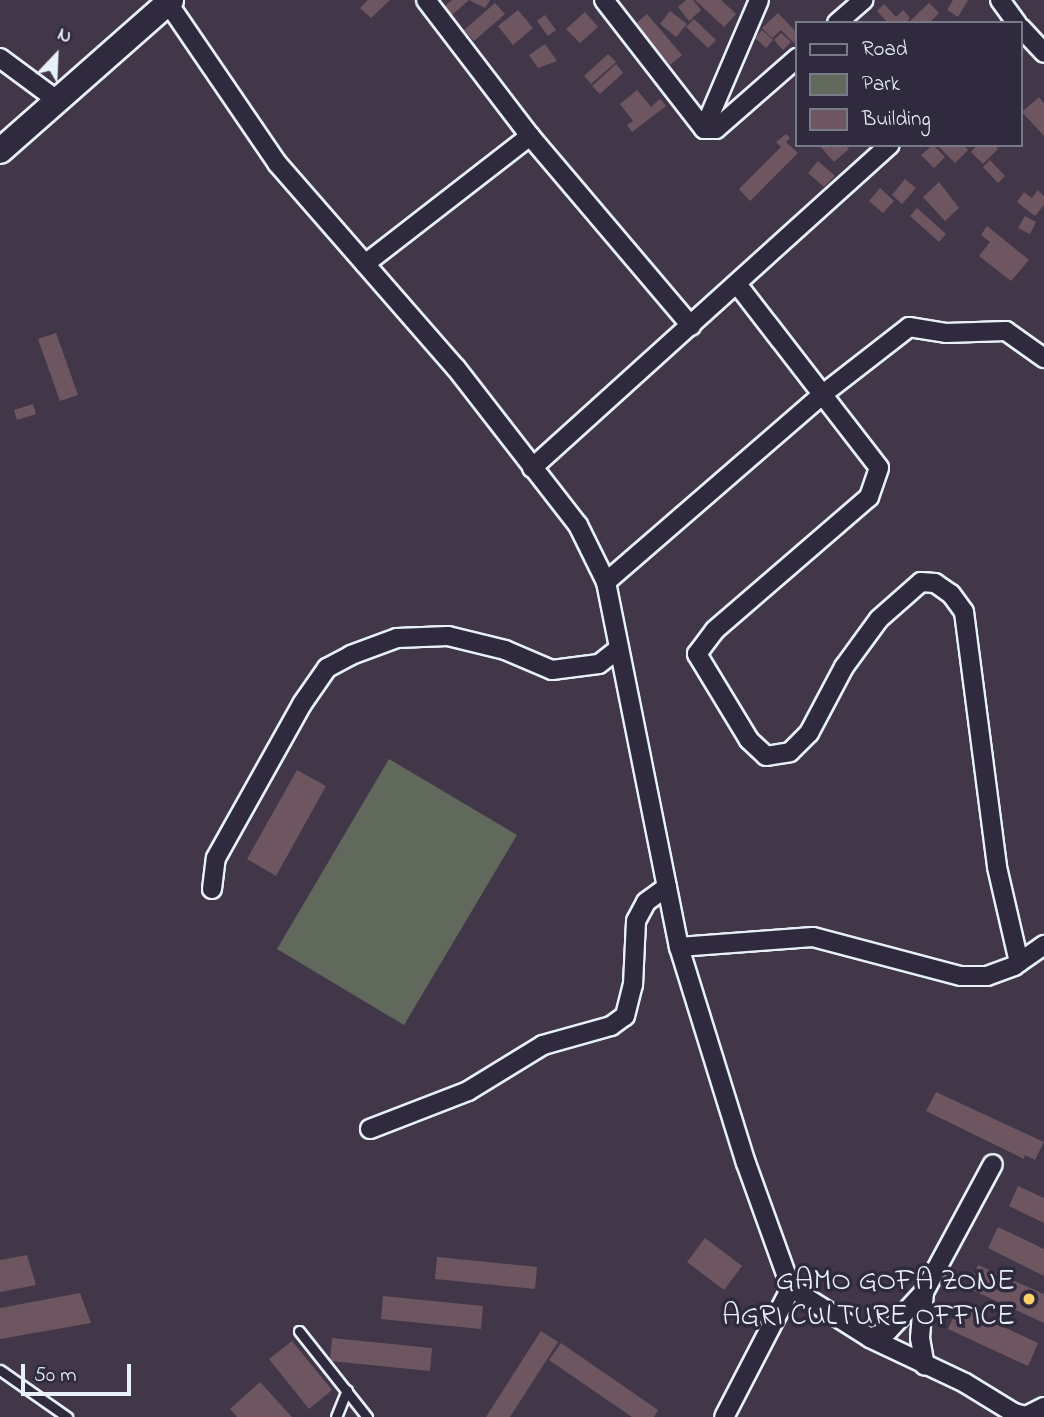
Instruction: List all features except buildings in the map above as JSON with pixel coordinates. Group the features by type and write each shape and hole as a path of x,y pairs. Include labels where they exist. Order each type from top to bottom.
{"street":[{"path":"426,0 530,136 691,326"},
{"path":"604,0 704,130"},
{"path":"704,130 759,0"},
{"path":"1000,0 1016,21"},
{"path":"0,151 169,1 277,163 456,368 578,526 607,582 617,650 678,947 746,1163 791,1289 870,1338 1014,1413 1026,1416 1042,1405"},
{"path":"839,21 853,3"},
{"path":"1023,30 1044,53"},
{"path":"0,58 57,100"},
{"path":"704,130 716,129 796,59"},
{"path":"365,264 530,136"},
{"path":"532,468 888,147"},
{"path":"737,284 879,468 869,497 715,630 697,654 749,740 765,756 790,752 809,733 844,667 879,619 921,582 935,583 951,594 964,612 997,867 1019,962"},
{"path":"607,582 822,394 909,327 946,333 1006,331 1044,358"},
{"path":"212,889 216,858 302,704 327,668 351,654 397,638 449,636 505,650 552,670 599,664 617,650"},
{"path":"370,1129 468,1091 543,1045 611,1026 625,1016 633,985 636,921 646,902 667,887"},
{"path":"678,947 813,937 961,975 987,976 1019,962 1044,945"},
{"path":"870,1338 888,1331 925,1293 993,1164"},
{"path":"724,1417 791,1289"},
{"path":"925,1293 920,1338 925,1366"}],"lane":[{"path":"299,1331 367,1417"},
{"path":"0,1370 67,1417"},
{"path":"336,1417 347,1390"}],"green space":[{"path":"389,759 517,835 404,1025 277,949"}],"place":[{"name":"GAMO GOFA ZONE AGRI CULTURE OFFICE","path":"1029,1299"}]}
